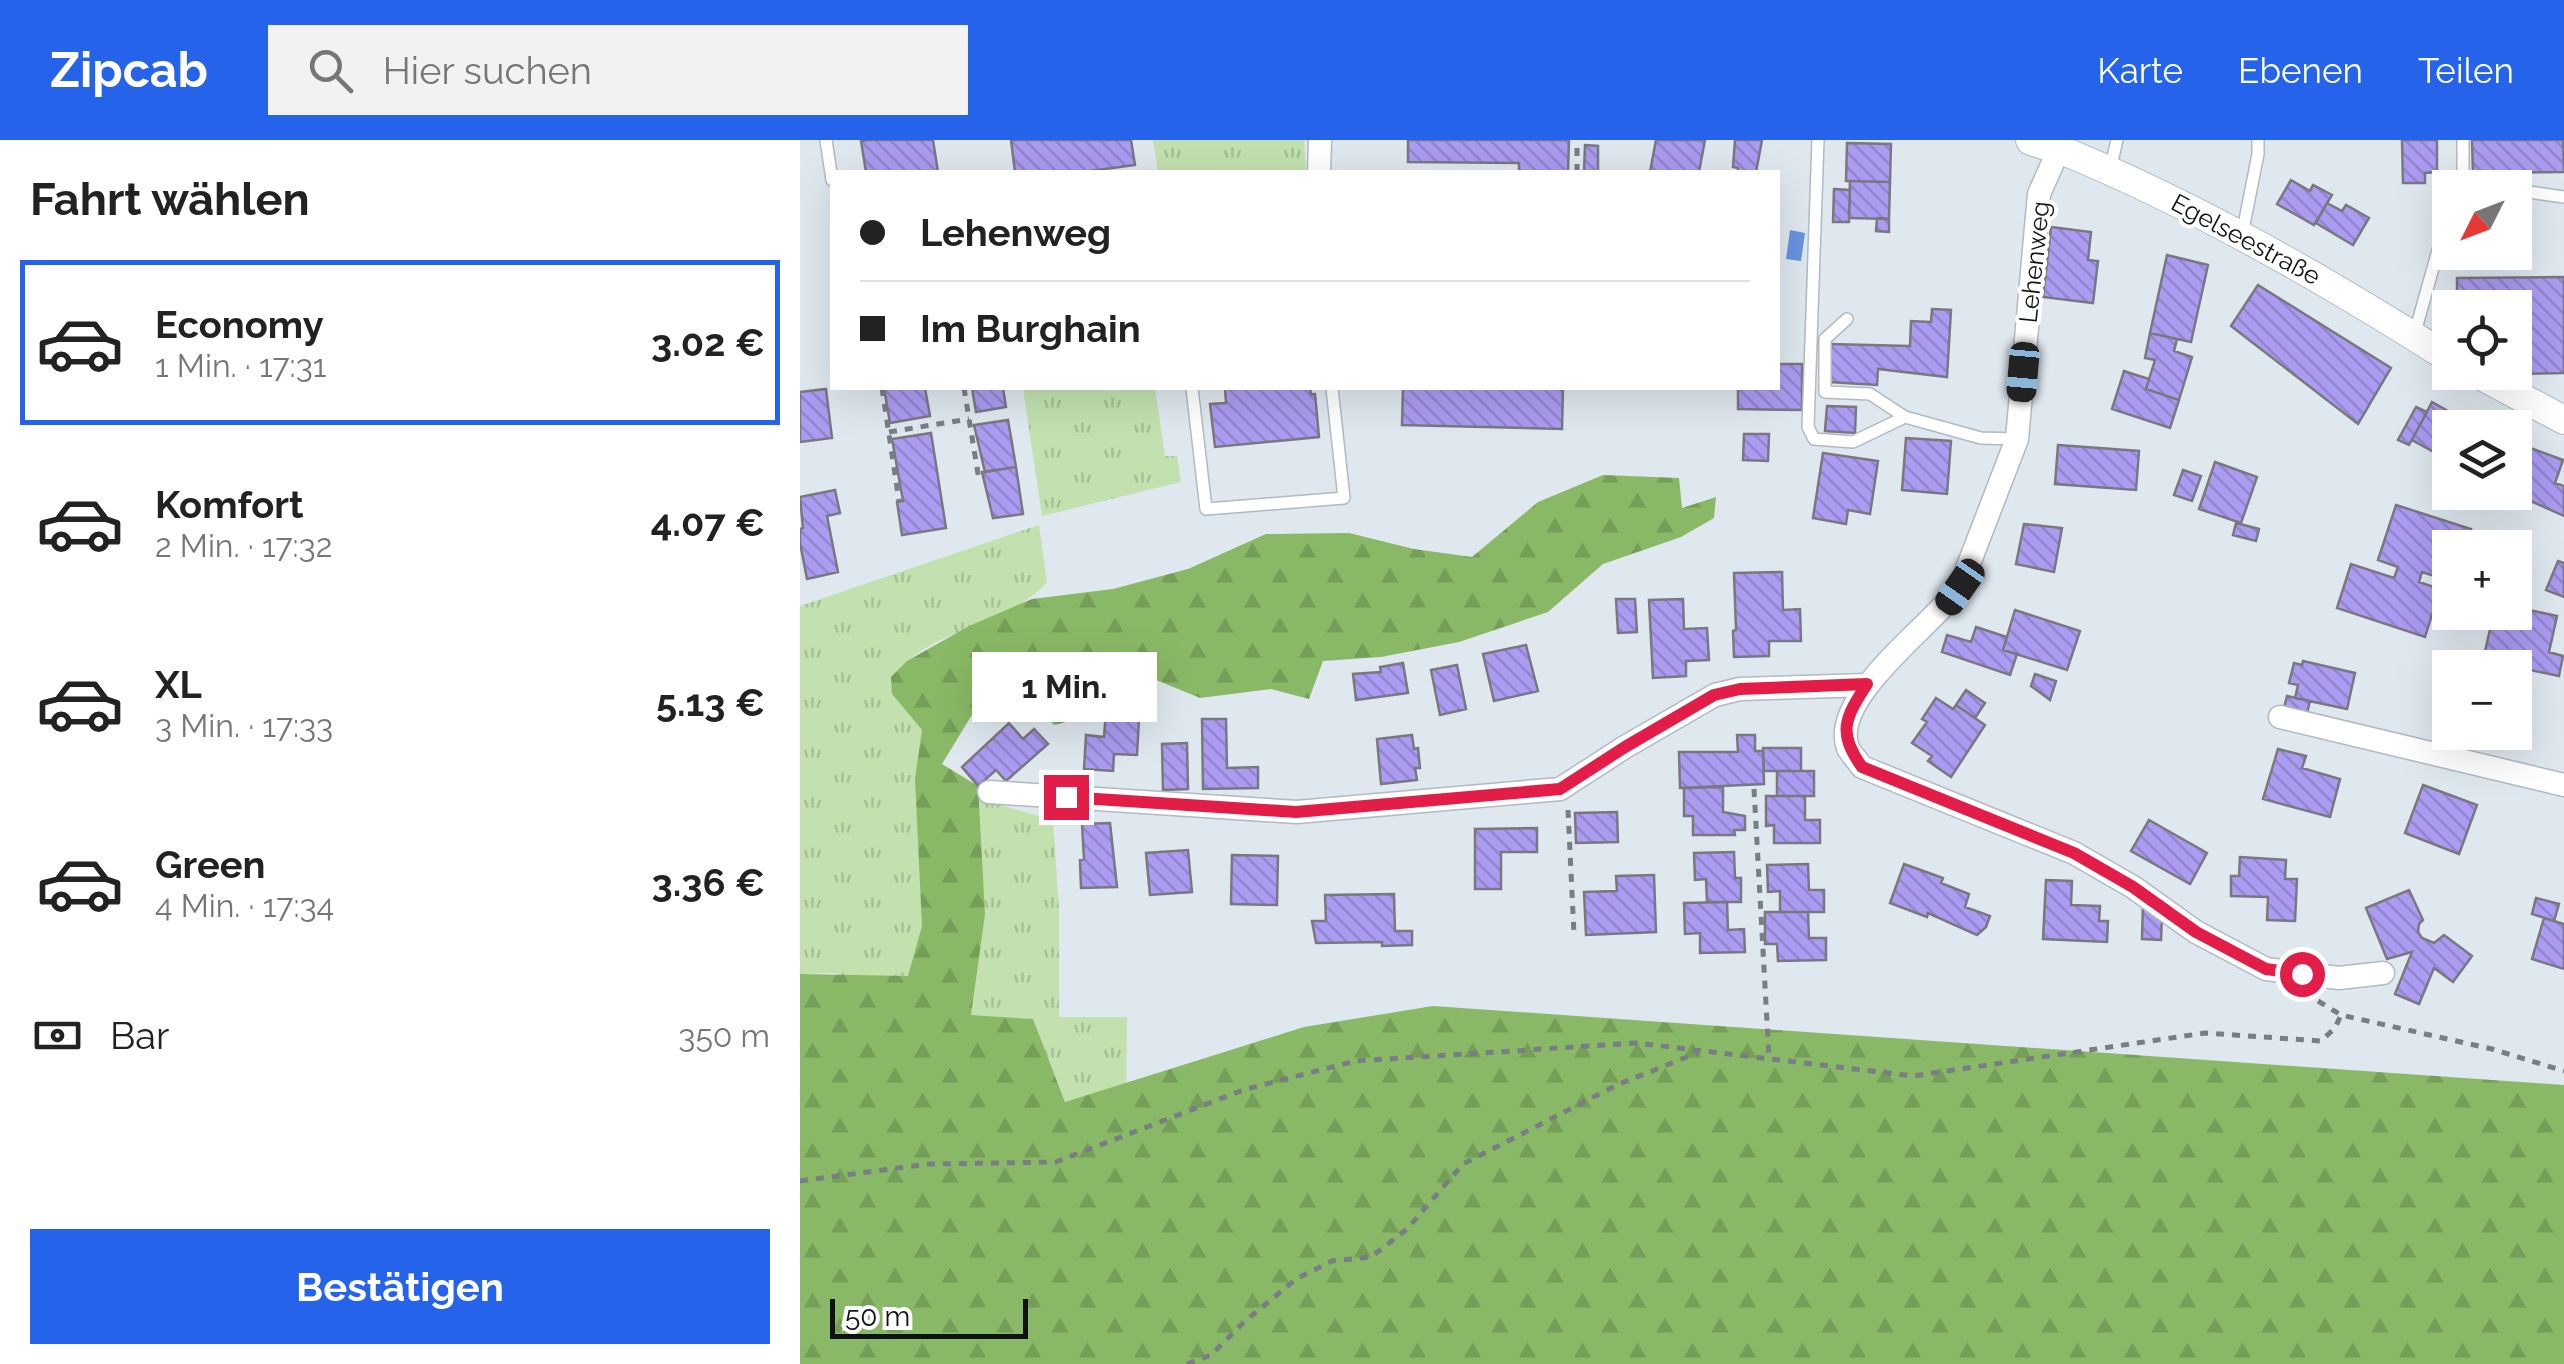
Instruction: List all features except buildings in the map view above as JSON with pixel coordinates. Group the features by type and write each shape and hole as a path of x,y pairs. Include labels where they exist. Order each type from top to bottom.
{"street":[{"path":"1318,170 1320,140"},
{"name":"Egelseestraße","path":"2045,145 2110,170 2242,235 2432,347"},
{"name":"Lehenweg","path":"2045,145 2017,439 1960,587 1946,607 1867,684 1848,714 1848,746 1862,767 2085,858 2196,932 2266,969 2339,978 2384,973"},
{"path":"2508,390 2564,420"},
{"path":"988,792 1296,812 1560,789 1714,695 1740,689 1867,684"},
{"path":"2280,718 2564,785"}],"lane":[{"path":"826,140 830,170"},
{"path":"1818,140 1808,427 1814,439 1853,442 1906,417"},
{"path":"2110,170 2118,140"},
{"path":"2242,235 2258,140"},
{"path":"2463,140 2464,170"},
{"path":"2532,192 2564,197"},
{"path":"2414,336 2432,270"},
{"path":"1847,319 1825,338 1825,392 1870,394 1906,417 1981,438 2017,439"},
{"path":"1192,390 1206,509 1344,498 1332,390"}],"path":[{"path":"1577,140 1577,170"},
{"path":"882,390 900,501"},
{"path":"964,390 979,480"},
{"path":"888,432 969,418"},
{"path":"1754,788 1769,1058"},
{"path":"1560,789 1568,802 1574,934"},
{"path":"2311,997 2341,1015 2492,1049 2564,1072"},
{"path":"800,1180 928,1164 1056,1162 1243,1090 1356,1061 1637,1043 1913,1076 2205,1033 2321,1041 2336,1028 2341,1015"},
{"path":"1200,1364 1296,1279 1332,1261 1371,1257 1407,1229 1463,1164 1617,1085 1702,1050"},
{"path":"1188,1364 1212,1355"}],"green space":[{"path":"1153,140 1304,140 1306,170 1158,170"},
{"path":"1023,390 1155,390 1165,456 1177,456 1181,482 1042,516"},
{"path":"1603,475 1679,478 1682,508 1716,497 1714,518 1681,537 1603,564 1548,612 1459,642 1381,657 1323,661 1309,699 1271,689 1200,698 1144,675 1102,679 1079,719 1054,725 1036,707 978,705 942,764 978,786 985,914 971,1015 1033,1019 1065,1102 1304,1027 1433,1006 2564,1085 2564,1364 800,1364 800,974 908,976 922,926 915,779 922,730 892,694 891,677 907,661 969,626 1032,599 1113,589 1188,569 1266,534 1349,533 1414,549 1472,557 1538,502"},
{"path":"1039,525 1047,582 1017,606 910,659 892,694 922,730 927,784 1053,820 1059,909 1059,1017 1127,1017 1126,1102 1065,1102 1033,1019 970,1015 836,973 800,974 800,606"}],"water":[{"path":"1790,230 1805,233 1801,261 1786,259"}],"route":[{"path":"1066,797 1296,812 1560,789 1714,695 1740,689 1867,684 1848,714 1848,746 1862,767 2074,853 2133,887 2196,932 2266,969 2302,974"}]}
